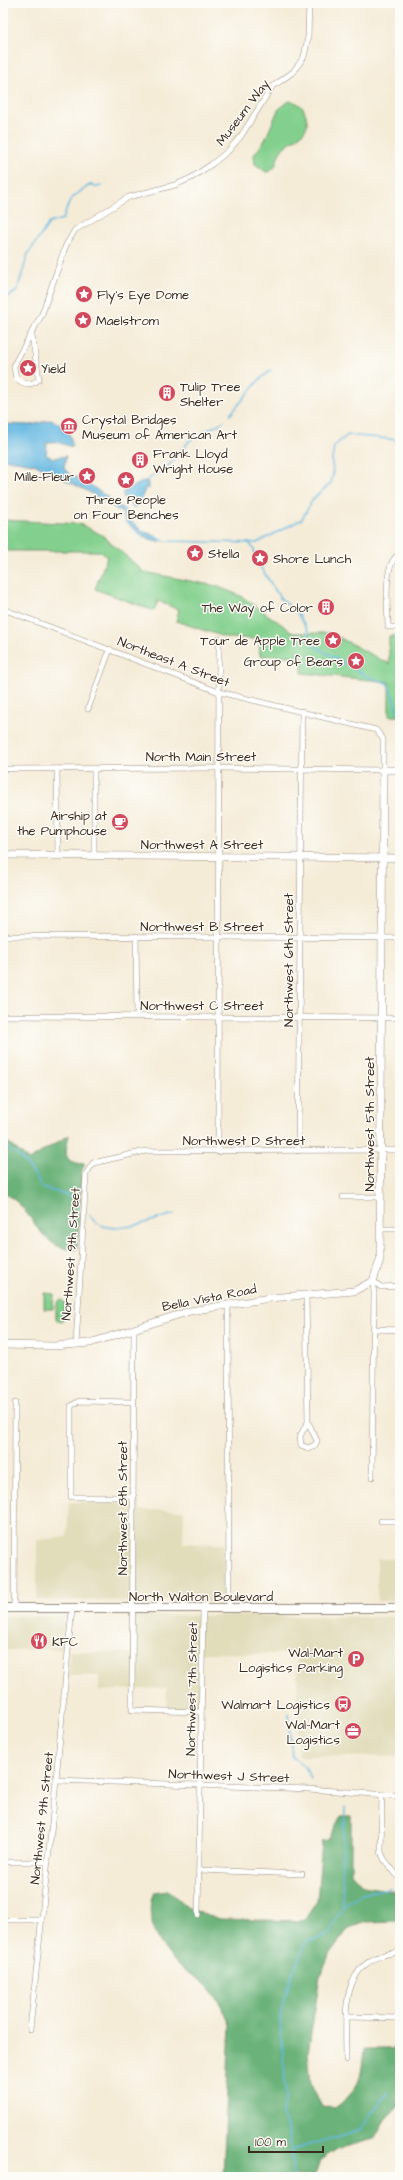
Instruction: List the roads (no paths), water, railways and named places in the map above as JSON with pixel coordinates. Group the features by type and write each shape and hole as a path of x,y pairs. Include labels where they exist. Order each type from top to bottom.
{"main road":[{"name":"North Walton Boulevard","path":"3,1608 400,1608"}],"street":[{"name":"Museum Way","path":"32,336 39,379 34,383 28,384 16,378 14,367 20,352 32,336 46,306 66,245 75,230 129,197 175,185 191,178 228,151 241,136 272,87 293,72 304,57 308,36 309,3"},
{"path":"397,555 390,563 388,576 388,627 400,627"},
{"name":"Northeast A Street","path":"3,609 110,649 218,692 376,730 383,738 383,770"},
{"path":"218,1152 219,639"},
{"path":"88,708 110,649"},
{"name":"Northwest 6th Street","path":"298,1151 302,711"},
{"name":"North Main Street","path":"3,769 218,768 400,770"},
{"path":"57,769 58,855"},
{"path":"94,769 94,856"},
{"name":"Northwest 5th Street","path":"372,1477 374,1330 373,1281 380,1260 381,1197 384,858 383,770"},
{"name":"Northwest A Street","path":"3,855 400,858"},
{"name":"Northwest B Street","path":"3,936 400,938"},
{"path":"136,936 137,1016"},
{"name":"Northwest C Street","path":"3,1016 64,1018 137,1016 400,1018"},
{"name":"Northwest D Street","path":"91,1166 96,1162 146,1151 218,1152 400,1150"},
{"name":"Northwest 9th Street","path":"76,1345 86,1174 91,1166"},
{"path":"343,1197 381,1197"},
{"path":"380,1229 400,1229"},
{"path":"373,1281 381,1287 400,1286"},
{"name":"Bella Vista Road","path":"3,1344 76,1345 105,1340 190,1310 228,1304 354,1291 373,1281"},
{"path":"306,1295 308,1422 317,1441 315,1445 308,1448 301,1444 300,1440 308,1422"},
{"path":"228,1304 229,1608"},
{"name":"Northwest 8th Street","path":"134,1329 134,1608 132,1710 201,1712"},
{"path":"374,1330 400,1330"},
{"path":"134,1402 79,1401 71,1406 71,1497 134,1497"},
{"path":"14,1609 15,1403"},
{"path":"381,1521 400,1521"},
{"name":"Northwest 9th Street","path":"30,2029 48,1862 72,1609"},
{"name":"Northwest 7th Street","path":"198,1915 203,1609"},
{"name":"Northwest J Street","path":"56,1780 309,1789 400,1796"},
{"path":"382,1795 381,1852 384,1859 400,1879"},
{"path":"3,1862 48,1862"},
{"path":"199,1870 302,1874"},
{"path":"3,1920 42,1920"},
{"path":"346,2060 346,2017 348,1990 356,1973 366,1962 380,1955 400,1952"},
{"path":"346,2017 400,2018"}],"water":[{"path":"50,420 59,423 66,429 72,442 72,447 57,442 47,443 46,455 53,458 66,456 64,468 69,474 89,484 125,510 130,520 142,531 157,536 159,542 142,536 126,522 122,513 91,493 34,464 3,459 3,427 5,424 31,425"},
{"path":"144,481 147,481 149,489 146,487 139,504 134,508 123,497 123,492"}],"waterway":[{"path":"3,302 4,299 17,291 28,254 49,223 63,219 67,206 80,191 92,184 96,187 102,186"},
{"path":"230,415 259,380 271,370"},
{"path":"147,481 153,475 165,470 190,440 224,421"},
{"path":"157,538 164,541 257,543 302,519 313,499 331,483 333,475 332,460 334,447 348,435 400,440"},
{"path":"249,543 254,549 255,558 280,598 298,614 308,631 311,644 366,676 387,683 393,695 397,713"},
{"path":"3,1145 26,1164 35,1175 42,1188 70,1196 78,1207"},
{"path":"90,1215 96,1223 105,1227 116,1228 141,1224 174,1214"},
{"path":"288,1713 292,1757 305,1766 310,1779"},
{"path":"293,2177 289,2131 282,2114 286,2096 280,2016 291,1977 306,1942 328,1935 343,1907 342,1861 345,1808"},
{"path":"343,1907 359,1895 390,1888"},
{"path":"292,2150 359,2130 388,2093"}],"place":[{"name":"Fly's Eye Dome","path":"84,294"},
{"name":"Maelstrom","path":"83,320"},
{"name":"Yield","path":"28,368"},
{"name":"Tulip Tree Shelter","path":"167,393"},
{"name":"Crystal Bridges Museum of American Art","path":"69,426"},
{"name":"Frank Lloyd Wright House","path":"140,460"},
{"name":"Mille-Fleur","path":"87,476"},
{"name":"Three People on Four Benches","path":"126,480"},
{"name":"Stella","path":"195,553"},
{"name":"Shore Lunch","path":"260,558"},
{"name":"The Way of Color","path":"326,607"},
{"name":"Tour de Apple Tree","path":"333,640"},
{"name":"Group of Bears","path":"356,661"},
{"name":"Airship at the Pumphouse","path":"120,822"},
{"name":"KFC","path":"39,1641"},
{"name":"Wal-Mart Logistics Parking","path":"356,1659"},
{"name":"Walmart Logistics","path":"343,1704"},
{"name":"Wal-Mart Logistics","path":"353,1731"}]}
